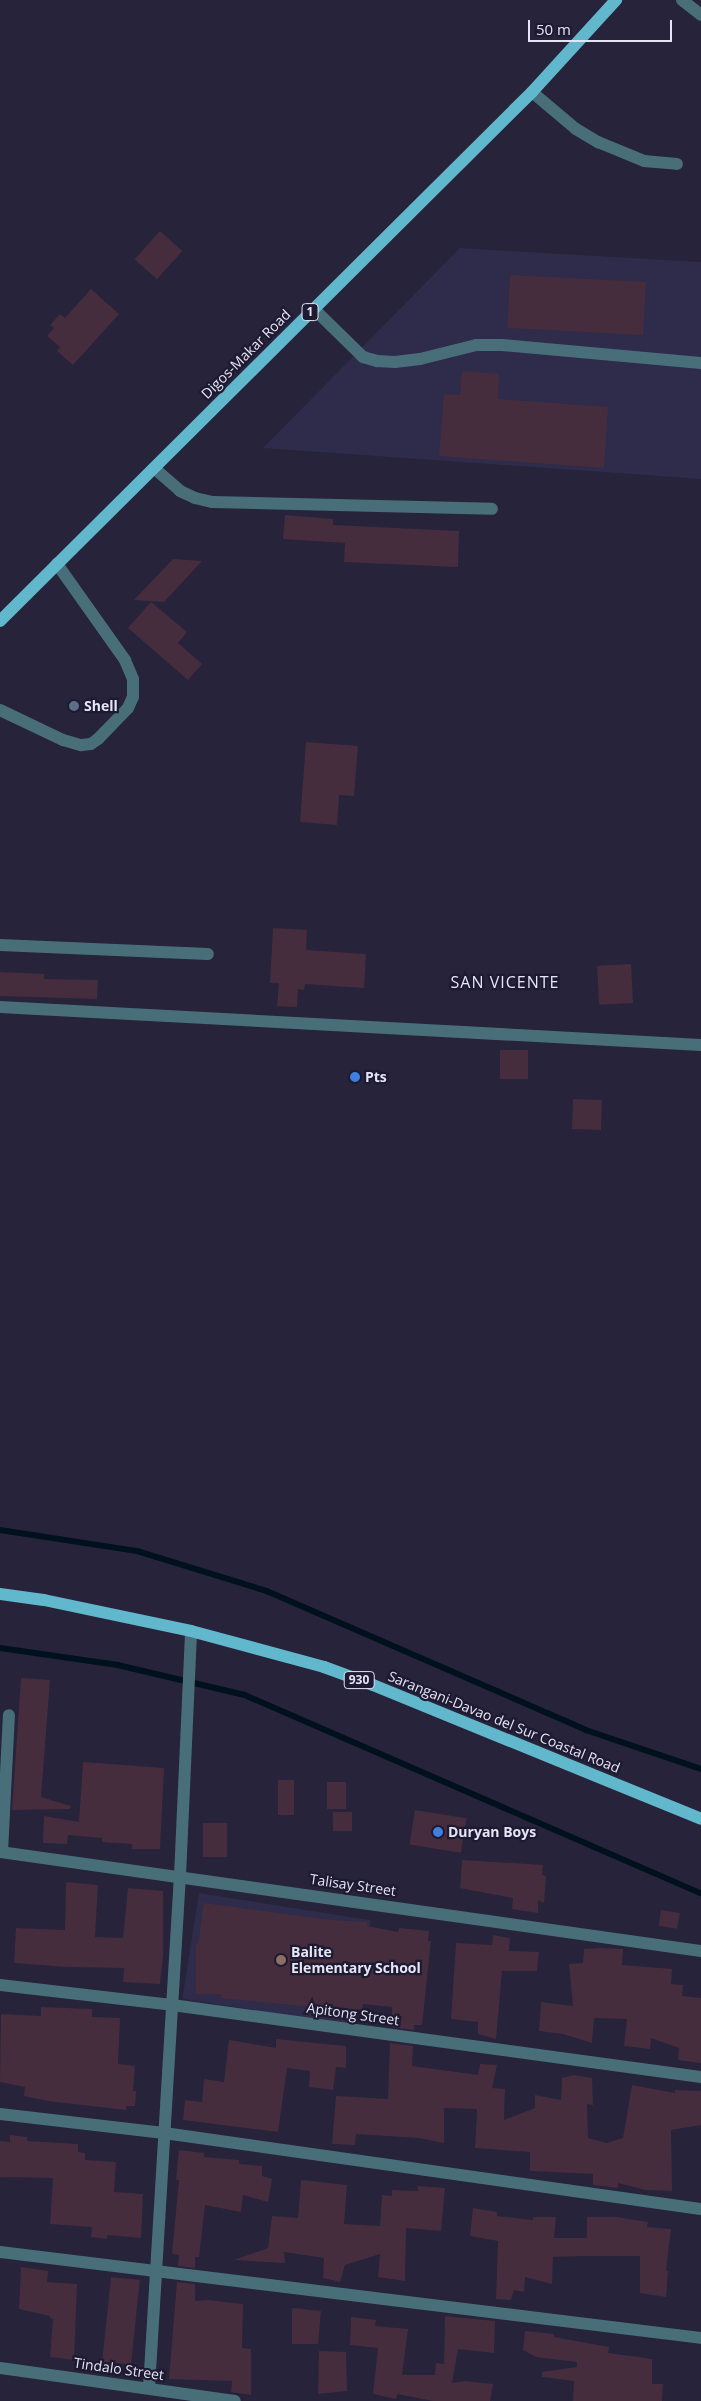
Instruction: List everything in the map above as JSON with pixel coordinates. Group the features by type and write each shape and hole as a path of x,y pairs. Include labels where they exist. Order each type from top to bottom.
{"main road":[{"name":"Digos-Makar Road","path":"2,614 57,564 532,92 616,0"},
{"name":"Sarangani-Davao del Sur Coastal Road","path":"0,1594 44,1600 190,1631 324,1667 373,1684 701,1819"}],"street":[{"path":"682,0 701,15"},
{"path":"532,92 576,129 598,142 644,161 677,164"},
{"path":"314,309 363,357 377,362 412,360 476,345 502,345 701,363"},
{"path":"154,468 180,491 195,498 213,502 492,509"},
{"path":"0,710 63,740 81,745 91,744 98,739 128,708 133,697 133,679 126,660 57,564"},
{"path":"0,945 208,954"},
{"path":"0,1007 701,1045"},
{"path":"149,2388 180,1876 190,1631"},
{"path":"1,1852 9,1715"},
{"name":"Talisay Street","path":"1,1852 701,1950"},
{"name":"Apitong Street","path":"0,1986 172,2005 701,2077"},
{"path":"0,2114 164,2133 701,2209"},
{"path":"0,2252 701,2338"},
{"name":"Tindalo Street","path":"0,2368 235,2401"}],"shaded area":[{"path":"460,248 701,262 701,479 263,448"},
{"name":"Balite Elementary School","path":"199,1893 371,1920 354,2026 182,1999"}],"building":[{"path":"160,231 182,251 157,279 135,259"},
{"path":"510,275 646,282 643,335 507,328"},
{"path":"91,289 119,314 73,365 57,351 60,347 47,336 54,328 50,325 60,314 65,318"},
{"path":"462,371 499,374 498,399 608,407 604,468 439,456 444,394 460,395"},
{"path":"285,515 333,519 333,525 459,531 458,567 344,562 345,543 283,539"},
{"path":"173,559 202,561 164,602 134,600"},
{"path":"151,602 187,632 178,643 202,664 188,680 128,628"},
{"path":"306,742 358,746 354,796 339,795 337,825 300,822"},
{"path":"273,928 307,930 306,950 366,954 364,988 305,984 304,990 298,989 297,1007 277,1006 279,983 270,983"},
{"path":"631,964 633,1003 599,1005 597,966"},
{"path":"0,972 44,974 44,979 98,980 97,999 0,996"},
{"path":"500,1050 528,1050 528,1079 500,1079"},
{"path":"573,1099 602,1100 601,1130 572,1129"},
{"path":"21,1678 50,1680 41,1797 71,1806 70,1809 12,1810"},
{"path":"83,1762 164,1768 160,1849 132,1849 132,1844 102,1842 102,1838 68,1835 67,1844 43,1843 44,1816 79,1822"},
{"path":"278,1780 294,1780 294,1815 278,1815"},
{"path":"327,1782 346,1782 346,1809 327,1809"},
{"path":"415,1810 466,1818 461,1853 410,1845"},
{"path":"333,1812 352,1812 352,1831 333,1831"},
{"path":"203,1823 227,1823 227,1857 203,1857"},
{"path":"462,1860 543,1865 542,1875 546,1876 544,1903 538,1900 538,1913 512,1909 513,1898 460,1888"},
{"path":"66,1882 98,1885 95,1937 123,1938 128,1888 163,1891 163,1956 160,1984 123,1982 124,1968 68,1967 14,1963 16,1928 65,1930"},
{"name":"Balite Elementary School","path":"204,1903 330,1920 367,1922 367,1926 398,1932 399,1928 429,1931 428,1941 431,1941 422,2025 414,2025 414,2030 391,2027 392,2007 363,2004 362,2010 323,2005 323,2008 221,1998 222,1994 196,1994 196,1944 198,1944"},
{"path":"661,1910 680,1913 677,1929 658,1926"},
{"path":"493,1935 510,1938 509,1951 539,1952 537,1971 502,1971 496,2039 478,2034 478,2022 451,2019 456,1943 492,1945"},
{"path":"584,1949 623,1949 622,1965 672,1969 671,1984 683,1985 682,1996 701,1998 701,2063 678,2060 679,2048 651,2038 650,2049 624,2046 627,2019 594,2018 592,2043 563,2034 539,2031 541,2002 573,2006 569,1964 583,1963"},
{"path":"41,2007 92,2009 92,2017 120,2018 118,2064 135,2066 133,2091 136,2091 135,2106 126,2106 126,2110 48,2101 24,2096 25,2087 0,2082 1,2014 41,2016"},
{"path":"276,2039 346,2046 346,2068 336,2067 333,2090 309,2087 310,2071 287,2068 278,2132 183,2120 185,2100 202,2102 204,2079 224,2082 229,2040 276,2048"},
{"path":"390,2043 413,2046 412,2066 478,2075 480,2064 497,2065 492,2088 505,2089 504,2120 535,2108 535,2095 561,2100 562,2078 574,2075 592,2078 593,2105 587,2104 588,2138 607,2143 623,2138 632,2085 675,2093 675,2090 701,2091 701,2125 671,2130 672,2191 645,2190 618,2183 618,2188 593,2185 593,2174 530,2171 530,2152 475,2148 477,2109 444,2108 444,2143 419,2138 356,2134 355,2145 332,2144 336,2096 388,2099"},
{"path":"10,2135 27,2137 27,2141 78,2144 78,2152 85,2153 85,2160 116,2162 114,2192 143,2194 141,2238 107,2235 107,2239 91,2237 92,2227 50,2224 53,2178 0,2177 0,2141 10,2142"},
{"path":"179,2150 204,2153 204,2157 239,2160 239,2164 262,2166 262,2176 272,2179 268,2202 243,2195 241,2212 205,2205 199,2257 195,2257 195,2268 178,2266 179,2255 172,2254 179,2180 176,2180"},
{"path":"301,2180 347,2185 344,2224 380,2226 382,2195 392,2196 392,2190 418,2191 418,2186 445,2188 441,2231 406,2228 405,2281 378,2277 380,2254 345,2265 340,2282 323,2278 324,2258 284,2252 285,2263 234,2260 268,2248 272,2216 298,2218"},
{"path":"473,2208 497,2212 497,2216 533,2220 533,2217 556,2217 554,2238 587,2238 587,2217 616,2217 648,2222 647,2227 671,2229 666,2271 668,2271 666,2297 640,2293 640,2256 585,2256 553,2257 552,2284 525,2277 524,2292 514,2290 511,2300 496,2299 498,2241 470,2236"},
{"path":"21,2267 48,2271 47,2282 77,2284 74,2360 50,2357 53,2319 50,2316 19,2309"},
{"path":"111,2277 140,2280 131,2365 102,2362"},
{"path":"177,2282 195,2284 195,2301 208,2300 243,2304 242,2348 251,2349 251,2395 231,2392 232,2381 169,2379"},
{"path":"292,2308 321,2311 318,2344 292,2344"},
{"path":"445,2316 495,2321 494,2353 458,2349 452,2383 465,2381 493,2384 490,2401 433,2401 397,2394 396,2399 373,2394 378,2348 350,2345 351,2317 376,2320 375,2326 408,2329 402,2375 435,2375 436,2363 444,2364"},
{"path":"525,2331 554,2334 554,2337 609,2347 608,2353 652,2359 652,2384 663,2384 662,2401 573,2401 574,2381 542,2377 542,2372 577,2367 577,2362 536,2357 523,2350"},
{"path":"319,2351 346,2352 347,2391 318,2394"}],"waterway":[{"path":"0,1530 137,1551 267,1591 586,1730 701,1769"},
{"path":"0,1648 118,1665 245,1695 701,1893"}],"place":[{"name":"Shell","path":"74,706"},
{"name":"Pts","path":"355,1077"},
{"name":"Duryan Boys","path":"438,1832"},
{"name":"Balite Elementary School","path":"281,1960"}],"district":[{"name":"SAN VICENTE","path":"505,982"}]}
